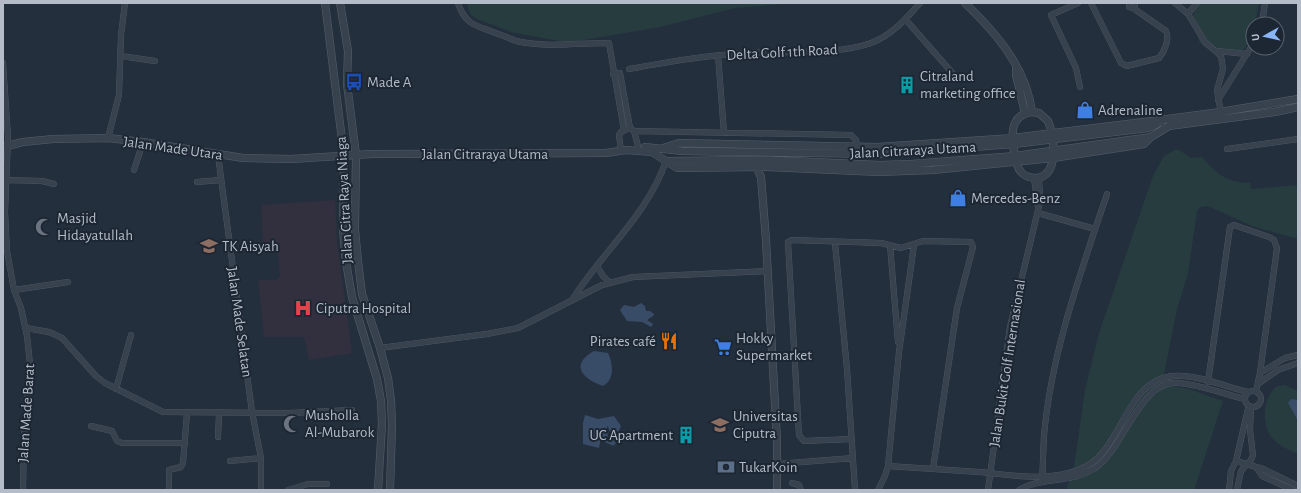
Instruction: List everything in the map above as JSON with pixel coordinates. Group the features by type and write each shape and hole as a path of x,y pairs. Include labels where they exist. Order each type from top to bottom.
{"street":[{"path":"108,138 119,95 121,35 124,3"},
{"name":"Jalan Citra Raya Niaga","path":"325,3 344,156 343,224 346,262 352,297 377,379 380,401 382,424 378,490"},
{"name":"Jalan Citra Raya Niaga","path":"340,3 348,51 347,84 356,154 354,230 362,294 380,348 388,378 391,400 392,425 390,490"},
{"path":"458,3 461,12 473,26 516,41 543,44 609,43 613,74 624,130"},
{"name":"Delta Golf 1th Road","path":"629,69 718,55 815,51 856,47 881,38 906,20 920,3"},
{"path":"965,3 970,6 1004,46 1016,66 1016,75 1028,108 1044,116 1048,121 1052,154 1049,170 1037,178 1022,174 1015,159 1013,141 1015,123 1028,108"},
{"path":"1078,3 1051,15 1076,68 1080,87"},
{"path":"1091,3 1121,63 1127,66 1159,58 1165,47 1168,35 1166,31 1134,5 1130,8 1128,3"},
{"path":"1174,3 1188,14 1204,42 1217,51 1223,62 1217,90 1221,116"},
{"path":"1188,14 1197,3"},
{"path":"1263,16 1265,3"},
{"path":"906,20 955,76"},
{"path":"1217,51 1245,54"},
{"path":"718,55 724,133"},
{"path":"121,56 155,61"},
{"path":"1218,100 1246,56"},
{"name":"Jalan Made Barat","path":"3,63 8,115 5,147 6,251 14,290 21,308 26,328 30,364 24,437 23,490"},
{"path":"613,74 620,73 632,130 638,146"},
{"name":"Jalan Citraraya Utama","path":"344,156 356,154 606,153 624,151 652,152 666,161 754,164 880,165 1015,159 1151,137 1169,126 1298,99"},
{"name":"Jalan Citraraya Utama","path":"770,148 878,154 1152,127 1160,120 1221,116 1298,107"},
{"path":"624,130 850,135 856,140 857,147"},
{"path":"624,130 619,136 624,151"},
{"name":"Jalan Made Utara","path":"5,147 22,142 53,139 108,138 243,158 292,159 344,156"},
{"path":"1227,149 1298,139"},
{"name":"Jalan Citraraya Utama","path":"624,151 638,146 682,151 752,148 857,147 1013,141"},
{"path":"134,170 143,142"},
{"path":"752,148 754,164 761,177 768,271 778,464 777,490"},
{"path":"761,177 768,164 770,148"},
{"name":"Jalan Made Selatan","path":"218,155 252,412 260,458 261,490"},
{"path":"571,300 645,205 660,181 666,161"},
{"name":"Jalan Bukit Golf Internasional","path":"988,490 1010,327 1017,291 1041,199 1037,178"},
{"path":"6,180 42,181 54,184"},
{"path":"197,182 221,180"},
{"path":"1042,480 1044,435 1061,342 1107,194"},
{"path":"1038,210 1095,229"},
{"path":"1208,382 1230,227 1234,225 1269,237 1274,240 1277,248 1260,373 1256,391"},
{"path":"852,439 804,441 801,439 798,431 787,244 792,240 835,243 881,243 902,248 922,241 969,241 973,245 957,308 933,469"},
{"path":"835,243 855,490"},
{"path":"890,245 899,352"},
{"path":"878,490 886,476 888,466 899,352 914,245"},
{"path":"597,266 603,276 610,283"},
{"path":"369,350 488,334 518,328 602,285 633,277 768,271"},
{"path":"14,290 68,282"},
{"path":"26,328 49,332 62,338 96,376 116,389 157,410 170,413 219,414 352,410"},
{"path":"116,389 131,335"},
{"path":"1260,373 1285,358 1298,355"},
{"path":"1258,384 1278,370 1298,363"},
{"path":"1019,490 1042,480 1080,470 1096,460 1109,447 1132,405 1147,387 1155,381 1175,376 1208,382 1248,392 1256,391"},
{"path":"888,466 990,473 1042,480 1079,475 1093,469 1113,451 1141,404 1151,394 1164,385 1179,383 1245,399 1250,407 1250,430 1253,455 1248,464 1241,471 1237,490"},
{"path":"1250,407 1256,407 1261,403 1260,394 1256,391"},
{"path":"1245,399 1248,392"},
{"path":"1229,490 1231,471 1236,461 1250,407"},
{"path":"169,490 168,471 182,466 187,413"},
{"path":"218,437 219,414"},
{"path":"91,426 112,431 117,441 122,444 185,443"},
{"path":"230,461 260,458"},
{"path":"778,464 853,458"},
{"path":"1236,461 1263,469 1298,486"},
{"path":"1257,468 1262,476 1293,490"},
{"path":"792,483 799,485 802,490"},
{"path":"288,490 308,484 327,484"}],"shaded area":[{"name":"Ciputra Hospital","path":"335,200 337,242 352,353 309,360 304,337 264,337 258,280 277,280 280,277 277,242 263,243 261,205"}],"green space":[{"path":"466,3 797,3 735,8 660,27 579,41 559,41 511,32 477,19 471,15"},
{"path":"1201,3 1259,3 1257,16 1245,16 1245,48 1237,52 1217,52 1202,45 1198,38 1193,19 1195,11"},
{"path":"1175,150 1179,150 1191,158 1202,157 1222,176 1234,181 1250,183 1251,189 1298,185 1298,239 1252,226 1208,206 1200,207 1197,211 1188,274 1177,309 1163,379 1164,384 1189,389 1223,401 1194,490 1066,490 1074,467 1085,390 1099,333 1153,176 1164,156"},
{"path":"1285,385 1298,391 1298,454 1274,441 1268,432 1266,425 1265,410 1269,396 1277,386"}],"water":[{"path":"641,303 645,306 646,311 650,311 654,314 647,320 653,324 651,327 642,322 627,321 620,310 624,305 634,307"},
{"path":"594,351 608,353 611,362 612,371 610,380 603,386 590,380 582,371 582,361 586,356"},
{"path":"1291,399 1298,400 1298,433 1297,419 1288,403"},
{"path":"585,415 598,419 614,416 621,426 617,435 611,436 608,426 602,432 599,448 583,444 583,423"}],"waterway":[{"path":"604,428 606,440 613,443"}],"place":[{"name":"Made A","path":"354,82"},
{"name":"Citraland marketing office","path":"907,85"},
{"name":"Adrenaline","path":"1085,110"},
{"name":"Mercedes-Benz","path":"958,198"},
{"name":"Masjid Hidayatullah","path":"44,227"},
{"name":"TK Aisyah","path":"209,246"},
{"name":"Ciputra Hospital","path":"303,308"},
{"name":"Pirates café","path":"669,341"},
{"name":"Hokky Supermarket","path":"723,347"},
{"name":"Musholla Al-Mubarok","path":"292,424"},
{"name":"Universitas Ciputra","path":"720,425"},
{"name":"UC Apartment","path":"686,435"},
{"name":"TukarKoin","path":"726,467"}]}
